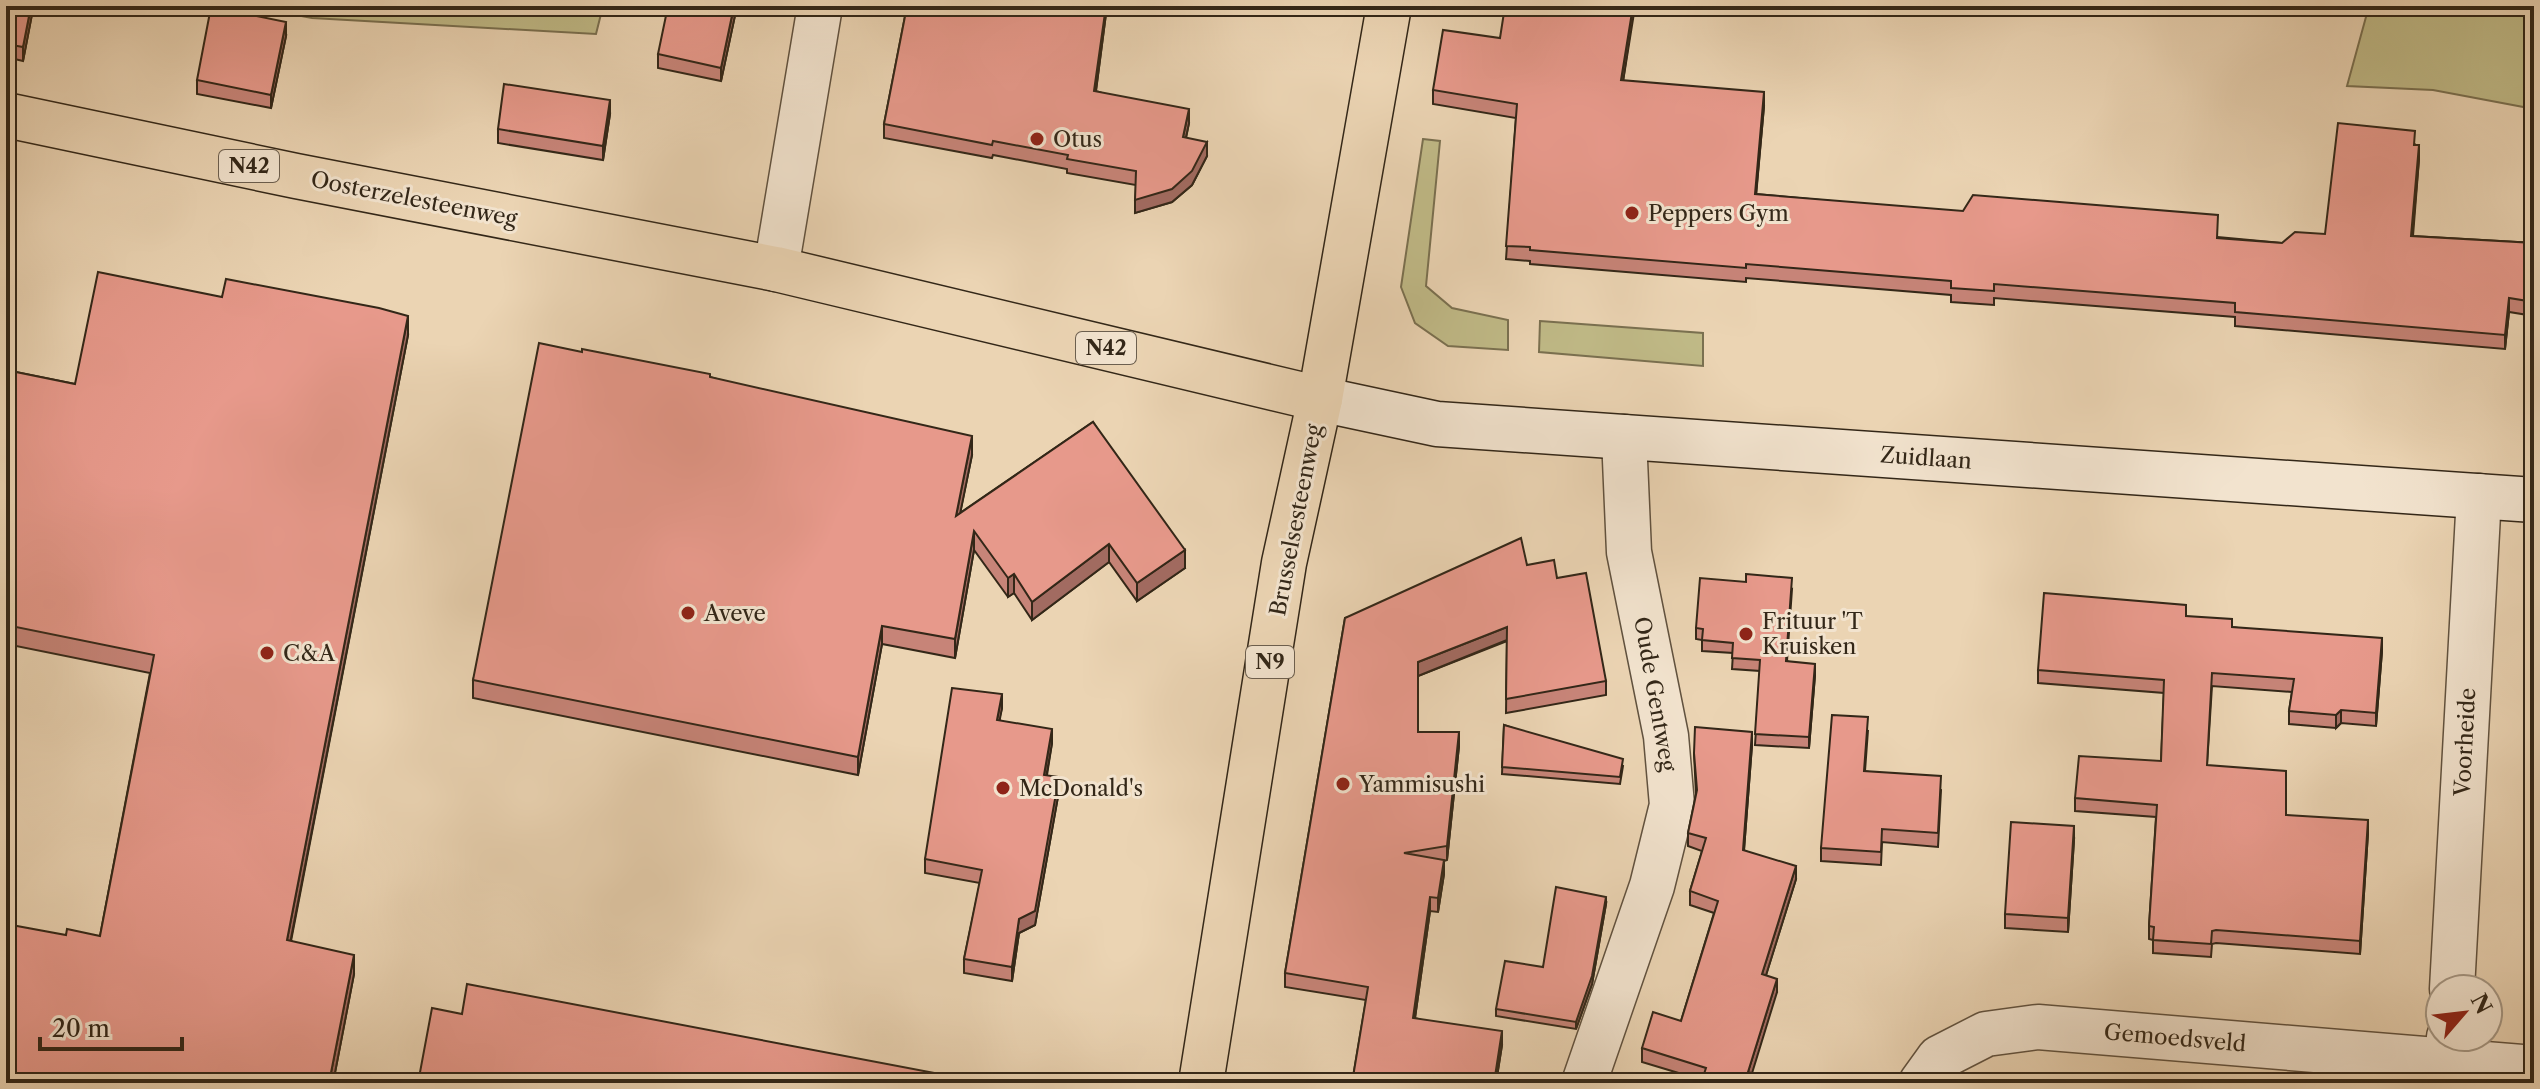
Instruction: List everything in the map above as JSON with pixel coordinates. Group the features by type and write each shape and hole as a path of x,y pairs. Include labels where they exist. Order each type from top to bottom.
{"main road":[{"name":"Brusselsesteenweg","path":"1201,1083 1284,563 1320,399 1389,6"},
{"name":"Oosterzelesteenweg","path":"6,115 296,176 776,269 1320,399"}],"street":[{"path":"776,269 820,6"},
{"name":"Zuidlaan","path":"1320,399 1437,424 2534,500"},
{"name":"Oude Gentweg","path":"1584,1083 1652,886 1672,805 1666,736 1629,552 1624,437"},
{"name":"Voorheide","path":"2453,973 2479,496"},
{"name":"Gemoedsveld","path":"1921,1083 1939,1058 1986,1034 2038,1027 2424,1048"},
{"path":"2466,1053 2534,1068"}],"shaded area":[{"path":"247,6 603,6 596,34 312,18"},
{"path":"2369,6 2534,6 2534,109 2433,90 2347,86"},
{"path":"1423,139 1440,141 1426,286 1452,308 1508,320 1508,350 1448,346 1415,323 1401,287"},
{"path":"1540,321 1703,333 1703,366 1539,352"}],"building":[{"path":"6,6 31,6 23,47 6,44"},
{"path":"668,6 734,6 721,68 658,54"},
{"path":"907,6 1106,6 1094,91 1189,109 1183,137 1207,142 1192,171 1172,189 1135,200 1136,171 1067,159 1068,155 993,141 992,145 884,124"},
{"path":"1505,6 1633,6 1621,80 1764,92 1755,194 1963,211 1973,195 2218,215 2217,238 2282,243 2295,232 2325,234 2338,123 2415,131 2414,145 2419,145 2411,236 2534,243 2534,302 2509,298 2505,335 2235,312 2235,303 1994,284 1994,291 1951,288 1951,281 1746,264 1746,268 1506,246 1517,104 1433,90 1443,30 1500,38"},
{"path":"211,7 286,22 271,95 197,80"},
{"path":"504,84 610,100 603,146 498,129"},
{"path":"98,272 222,297 226,279 408,316 287,940 354,955 329,1083 6,1083 6,924 66,935 67,929 100,936 154,655 6,625 6,370 75,384"},
{"name":"Aveve","path":"539,343 710,374 710,377 972,436 956,516 1093,422 1185,550 1137,583 1109,544 1032,602 1014,574 1008,578 974,531 955,639 882,626 858,757 473,680"},
{"path":"1521,538 1527,565 1554,560 1557,578 1586,573 1606,681 1506,699 1507,627 1418,662 1418,732 1459,732 1447,846 1404,853 1444,860 1438,898 1430,897 1413,1018 1502,1031 1494,1083 1352,1083 1368,987 1285,973 1345,618"},
{"path":"1746,574 1792,578 1786,661 1815,664 1809,737 1755,734 1760,660 1732,658 1733,643 1702,640 1703,629 1696,628 1700,578 1746,582"},
{"path":"2044,593 2186,605 2186,616 2232,619 2232,627 2382,638 2376,713 2341,710 2336,715 2289,711 2294,679 2212,673 2207,765 2286,771 2286,815 2368,820 2360,941 2216,930 2212,931 2211,944 2153,940 2154,927 2149,926 2157,805 2075,798 2079,756 2161,761 2164,680 2038,670"},
{"path":"952,688 1002,694 997,720 1052,729 1044,775 1059,777 1035,911 1019,919 1012,967 964,959 982,870 925,859"},
{"path":"1832,715 1868,717 1864,771 1941,776 1938,833 1882,829 1881,852 1821,848"},
{"path":"1504,725 1623,759 1620,777 1502,767"},
{"path":"1695,727 1752,732 1743,850 1796,866 1762,974 1777,979 1748,1072 1784,1083 1701,1083 1706,1068 1642,1048 1653,1012 1681,1021 1718,901 1690,891 1706,838 1688,833 1697,790"},
{"path":"2011,822 2074,826 2068,918 2005,914"},
{"path":"1556,887 1606,897 1592,976 1576,1022 1496,1009 1505,961 1543,967"},
{"path":"467,984 987,1083 418,1083 432,1008 462,1014"}],"place":[{"name":"Otus","path":"1037,139"},
{"name":"Peppers Gym","path":"1632,213"},
{"name":"Aveve","path":"688,613"},
{"name":"Frituur 'T Kruisken","path":"1746,634"},
{"name":"C&A","path":"267,653"},
{"name":"Yammisushi","path":"1343,784"},
{"name":"McDonald's","path":"1003,788"}]}
